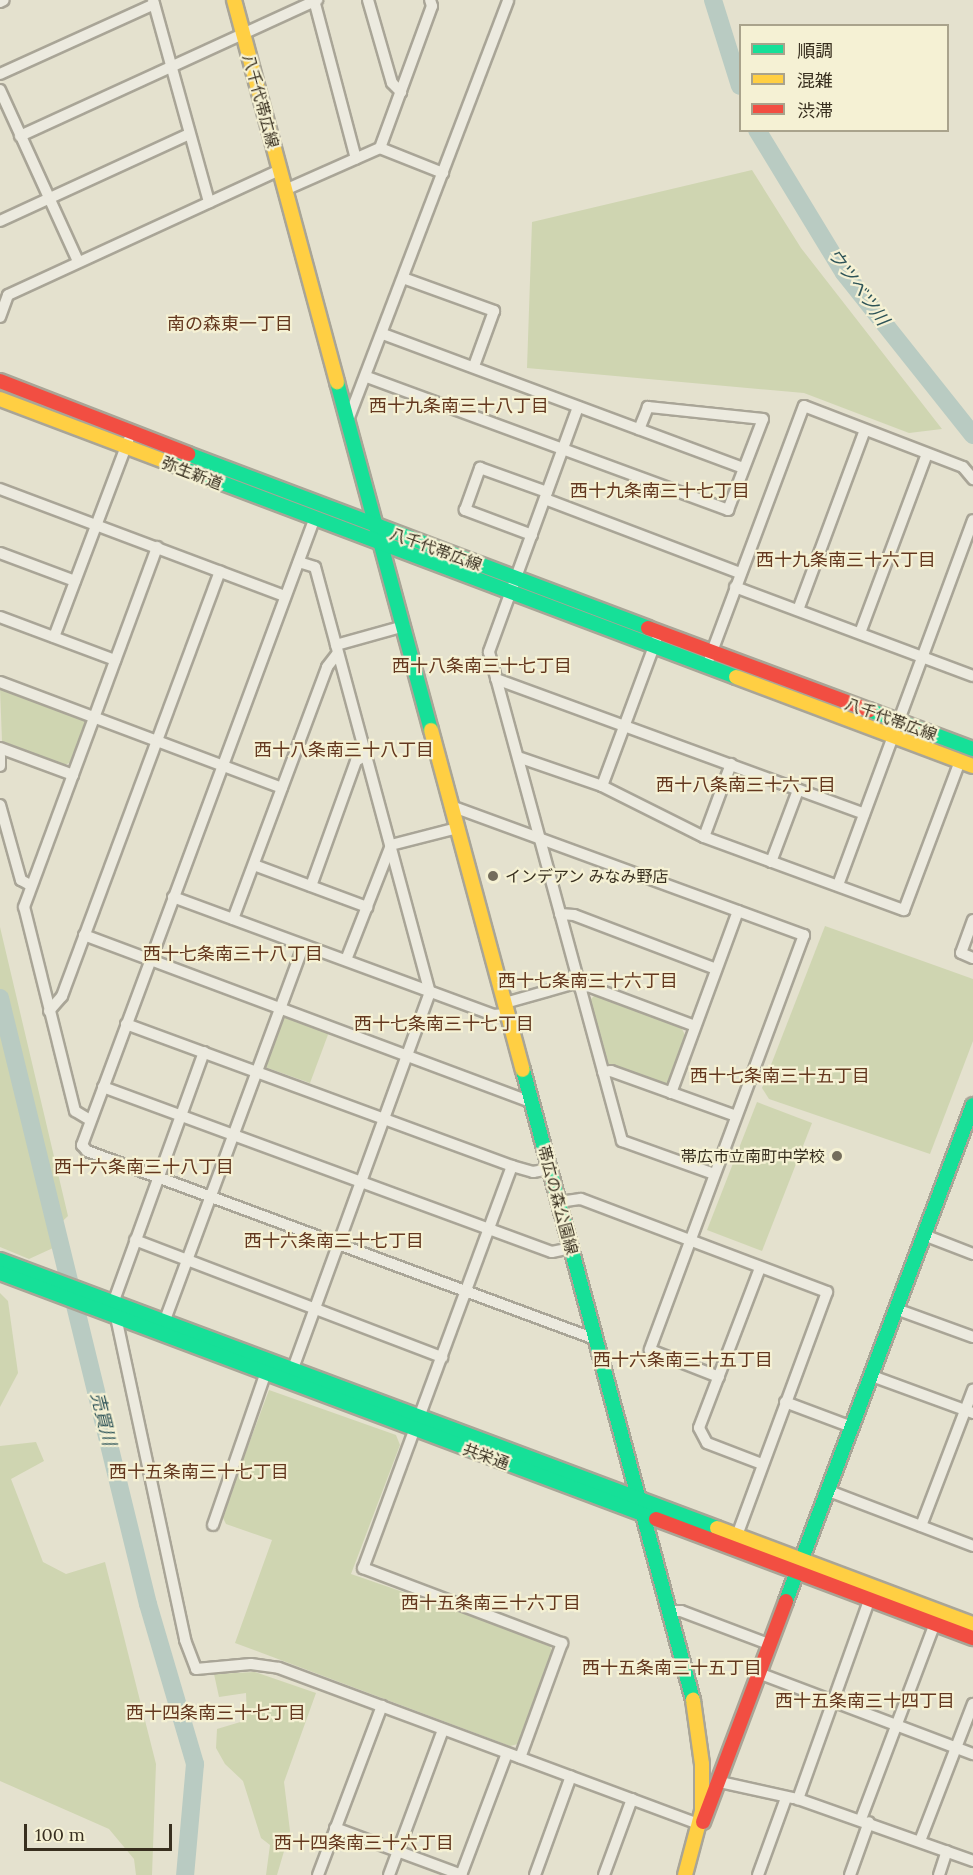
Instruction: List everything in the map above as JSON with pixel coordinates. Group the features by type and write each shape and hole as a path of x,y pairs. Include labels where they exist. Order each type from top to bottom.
{"main road":[{"name":"八千代帯広線","path":"234,0 377,527 973,749"},
{"name":"弥生新道","path":"0,381 377,527"},
{"name":"弥生新道","path":"0,399 383,546"},
{"name":"帯広の森公園線","path":"377,527 595,1339 671,1611 699,1734 701,1825 685,1875"},
{"name":"八千代帯広線","path":"383,546 967,763"},
{"path":"701,1825 720,1782 973,1105"},
{"name":"共栄通","path":"0,1260 99,1298 110,1311"},
{"name":"共栄通","path":"0,1273 49,1293 162,1328 972,1628"},
{"name":"共栄通","path":"641,1507 737,1535 870,1598 935,1623 972,1628"}],"street":[{"path":"0,2 4,0"},
{"path":"20,136 315,0 356,159"},
{"path":"368,0 392,83 401,92"},
{"path":"285,190 380,148 432,6 430,0"},
{"path":"347,421 367,377 508,0"},
{"path":"0,74 154,2 209,202"},
{"path":"0,90 78,261"},
{"path":"0,221 189,134"},
{"path":"380,148 443,173"},
{"path":"0,316 4,294 280,170"},
{"path":"403,278 494,311 474,366"},
{"path":"383,334 743,468"},
{"path":"367,377 728,510 763,419 648,407 639,429"},
{"path":"707,666 804,406 963,467 973,479"},
{"path":"578,407 489,652 622,1142 714,1174"},
{"path":"798,610 865,430"},
{"path":"54,638 131,433"},
{"path":"860,633 927,454"},
{"path":"532,535 465,510 480,468 740,573"},
{"path":"0,489 285,596"},
{"path":"314,520 82,1144 87,1151 595,1339"},
{"path":"838,885 973,520"},
{"path":"90,1120 75,1112 24,907 30,885 157,547"},
{"path":"0,553 75,581"},
{"path":"290,1376 430,993 315,567 299,561"},
{"path":"49,1011 62,996 220,572"},
{"path":"735,587 973,676"},
{"path":"0,618 116,660"},
{"path":"233,919 327,667 336,649 404,626"},
{"path":"603,786 659,632"},
{"path":"496,679 864,814"},
{"path":"0,682 282,788"},
{"path":"0,748 73,775"},
{"path":"311,886 356,760 366,754"},
{"path":"0,756 0,766"},
{"path":"518,757 603,786 705,837 904,910 967,763"},
{"path":"705,837 731,764"},
{"path":"771,862 798,790"},
{"path":"0,805 21,880 30,885"},
{"path":"451,806 538,835 804,935 650,1350 719,1377"},
{"path":"391,845 457,828"},
{"path":"346,960 391,845"},
{"path":"254,865 367,907"},
{"path":"173,897 493,1015 506,1008 580,985 695,1026"},
{"path":"671,1093 738,911"},
{"path":"560,914 574,915 716,969"},
{"path":"973,920 961,953 973,958"},
{"path":"84,935 280,1006 531,1102"},
{"path":"162,1328 303,946"},
{"path":"126,1024 512,1166 533,1173 550,1169"},
{"path":"204,1052 110,1311 185,1640 196,1669 264,1665 382,1706 701,1825"},
{"path":"603,1072 736,1116"},
{"path":"103,1087 234,1133 488,1230 552,1252 571,1248"},
{"path":"512,1166 363,1568 562,1643 520,1758"},
{"path":"559,1202 581,1199 827,1292 737,1535"},
{"path":"924,1235 973,1254"},
{"path":"135,1239 442,1357"},
{"path":"760,1268 699,1428 707,1443 762,1464"},
{"path":"896,1309 973,1337"},
{"path":"213,1525 267,1368"},
{"path":"872,1376 969,1412"},
{"path":"921,1526 969,1412 973,1390"},
{"path":"785,1402 852,1427"},
{"path":"829,1491 973,1546"},
{"path":"758,1875 833,1701 870,1598"},
{"path":"671,1611 681,1611 771,1644"},
{"path":"850,1875 896,1725 935,1623"},
{"path":"760,1674 973,1754"},
{"path":"920,1841 973,1704"},
{"path":"318,1875 382,1706"},
{"path":"389,1875 443,1730"},
{"path":"335,1828 462,1875 507,1753"},
{"path":"535,1875 571,1776"},
{"path":"720,1782 792,1798 865,1821 973,1861"},
{"path":"604,1875 632,1799"},
{"path":"939,1875 947,1851"}],"green space":[{"path":"752,170 801,248 942,429 909,433 804,393 527,368 532,222"},
{"path":"0,688 86,720 73,761 65,765 2,741"},
{"path":"825,926 973,979 973,1041 930,1154 769,1099 762,1088"},
{"path":"0,927 68,1216 50,1233 53,1248 29,1259 0,1247"},
{"path":"595,995 681,1027 685,1035 667,1085 606,1066 589,1001"},
{"path":"284,1016 329,1032 310,1083 265,1067"},
{"path":"757,1102 812,1123 762,1251 707,1230"},
{"path":"0,1293 8,1301 18,1373 0,1407"},
{"path":"269,1390 396,1435 400,1445 351,1574 548,1642 552,1651 518,1744 510,1746 235,1643 272,1540 226,1524 222,1516"},
{"path":"36,1442 44,1461 11,1479 43,1562 66,1574 105,1562 156,1764 152,1875 136,1875 134,1859 109,1829 0,1781 0,1446"},
{"path":"255,1672 316,1693 284,1782 290,1831 277,1875 266,1875 270,1845 261,1838 243,1781 225,1764 216,1748 217,1729 247,1720 246,1693 219,1697 214,1674"}],"waterway":[{"name":"ウツベツ川","path":"713,0 739,83"},
{"name":"ウツベツ川","path":"758,132 844,273 973,435"},
{"name":"売買川","path":"0,998 148,1604 195,1764 185,1875"}],"traffic: fast":[{"path":"337,382 431,730"},
{"path":"188,454 648,628"},
{"path":"172,464 736,677"},
{"path":"869,710 973,749"},
{"path":"523,1070 693,1700"},
{"path":"786,1601 973,1105"},
{"path":"0,1260 717,1528"},
{"path":"0,1273 656,1519"}],"traffic: slow":[{"path":"234,0 337,382"},
{"path":"0,399 172,464"},
{"path":"736,677 973,766"},
{"path":"431,730 523,1070"},
{"path":"717,1528 973,1624"},
{"path":"685,1875 702,1811 702,1764 693,1700"}],"traffic: jam":[{"path":"0,381 188,454"},
{"path":"648,628 869,710"},
{"path":"656,1519 973,1638"},
{"path":"703,1822 786,1601"}],"place":[{"name":"インデアン みなみ野店","path":"493,876"},
{"name":"帯広市立南町中学校","path":"837,1156"}],"district":[{"name":"南の森東一丁目","path":"230,324"},
{"name":"西十九条南三十八丁目","path":"459,406"},
{"name":"西十九条南三十七丁目","path":"660,491"},
{"name":"西十九条南三十六丁目","path":"846,560"},
{"name":"西十八条南三十七丁目","path":"482,666"},
{"name":"西十八条南三十八丁目","path":"344,750"},
{"name":"西十八条南三十六丁目","path":"746,785"},
{"name":"西十七条南三十八丁目","path":"233,954"},
{"name":"西十七条南三十六丁目","path":"588,981"},
{"name":"西十七条南三十七丁目","path":"444,1024"},
{"name":"西十七条南三十五丁目","path":"780,1076"},
{"name":"西十六条南三十八丁目","path":"144,1167"},
{"name":"西十六条南三十七丁目","path":"334,1241"},
{"name":"西十六条南三十五丁目","path":"683,1360"},
{"name":"西十五条南三十七丁目","path":"199,1472"},
{"name":"西十五条南三十六丁目","path":"491,1603"},
{"name":"西十五条南三十五丁目","path":"672,1668"},
{"name":"西十五条南三十四丁目","path":"865,1701"},
{"name":"西十四条南三十七丁目","path":"216,1713"},
{"name":"西十四条南三十六丁目","path":"364,1843"}]}
